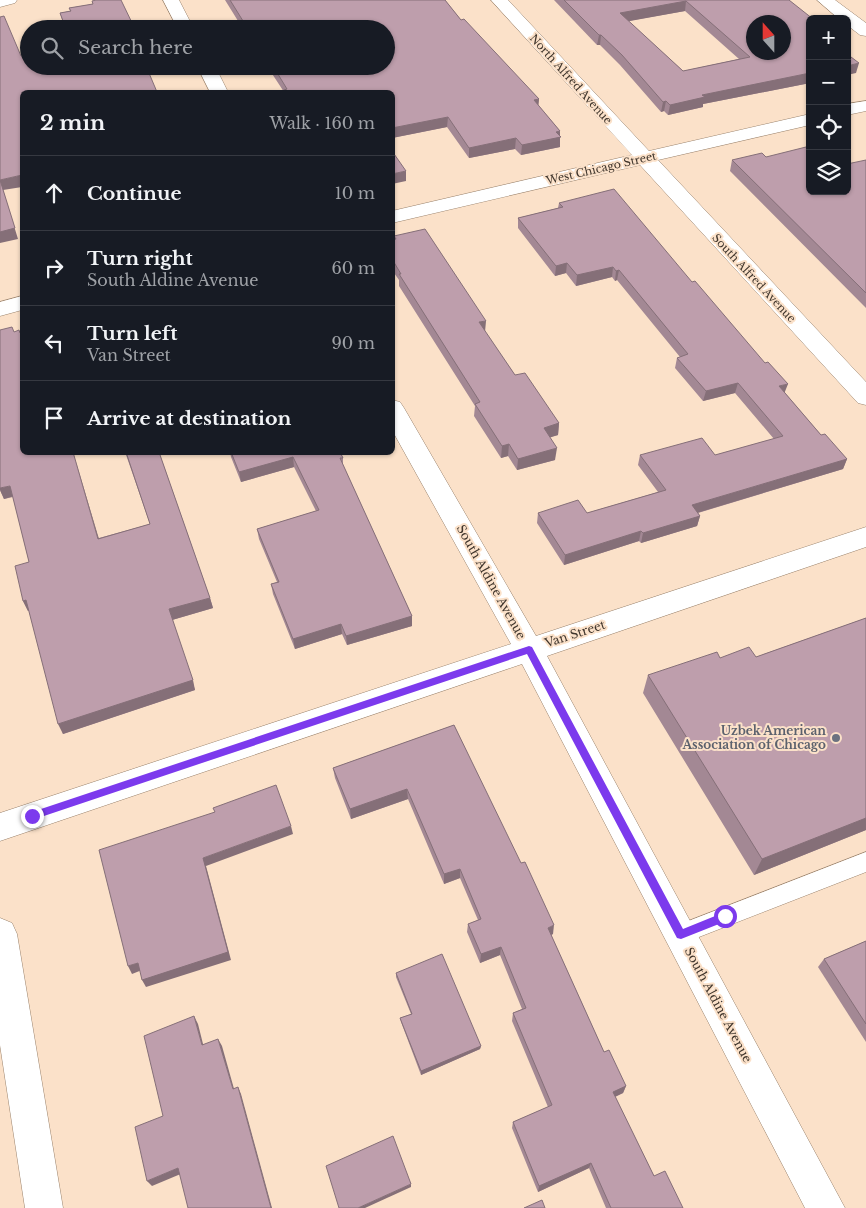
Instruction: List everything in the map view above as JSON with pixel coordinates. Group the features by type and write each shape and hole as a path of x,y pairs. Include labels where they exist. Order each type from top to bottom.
{"street":[{"path":"0,2 9,0"},
{"path":"171,0 181,20"},
{"name":"North Alfred Avenue","path":"499,0 643,158"},
{"path":"825,0 866,31"},
{"path":"210,75 218,90"},
{"path":"851,109 866,106"},
{"name":"West Chicago Street","path":"395,216 806,120"},
{"name":"South Alfred Avenue","path":"643,158 866,397"},
{"path":"0,309 20,304"},
{"name":"South Aldine Avenue","path":"395,413 529,650 826,1208"},
{"name":"Van Street","path":"0,827 866,537"},
{"path":"0,934 44,1208"}],"lane":[{"path":"681,934 866,862"}],"building":[{"path":"121,0 131,20 63,20 60,13 71,11 69,8 93,4 92,1"},
{"path":"230,0 445,0 461,20 464,19 539,99 534,100 560,131 556,132 561,137 522,145 516,138 469,148 448,117 395,127 395,90 284,90 287,89 278,75 395,75 395,20 242,20"},
{"path":"564,0 789,0 808,15 806,15 806,74 702,95 705,97 670,105 666,101 663,102 622,55","holes":["686,1 746,54 746,15 791,15 791,60 746,60 746,58 683,71 620,13"]},
{"path":"4,16 20,54 20,75 150,75 156,90 20,90 20,175 0,180 0,17"},
{"path":"851,57 859,63 851,65"},
{"path":"806,147 806,195 851,195 851,163 866,160 866,293 732,160 762,153 766,157"},
{"path":"395,155 406,171 395,173"},
{"path":"0,180 15,228 0,232"},
{"path":"614,189 692,282 695,281 765,363 768,362 788,384 779,386 821,435 825,434 847,459 692,505 700,516 643,533 641,531 565,555 538,513 578,500 587,513 666,490 640,455 702,438 715,455 783,436 738,383 706,391 677,358 688,354 619,270 616,271 613,267 577,275 567,263 556,266 518,218 563,207 559,203"},
{"path":"425,229 486,321 479,322 515,375 525,373 559,423 544,428 557,448 518,459 509,444 502,446 475,404 480,402 399,274 401,274 395,264 395,236"},
{"path":"12,327 14,332 19,330 20,333 20,455 74,455 98,539 150,524 127,455 160,455 210,598 169,609 193,680 58,724 26,600 23,601 15,566 29,562 10,486 0,488 0,330"},
{"path":"232,455 342,455 343,458 340,458 412,616 346,636 341,624 293,639 271,584 279,582 257,529 319,510 293,457 239,472"},
{"path":"866,618 866,818 762,859 648,675 717,652 720,658 749,647 756,657"},
{"path":"454,725 521,863 525,862 554,925 548,928 604,1052 609,1050 626,1086 613,1092 654,1176 665,1171 683,1208 611,1208 591,1163 539,1186 513,1122 552,1105 513,1013 526,1008 501,947 481,954 468,924 481,919 460,869 444,874 407,789 350,809 333,768"},
{"path":"276,785 291,826 203,858 228,952 142,980 138,963 128,966 99,850 215,812 213,808"},
{"path":"866,941 866,1024 824,959"},
{"path":"442,954 481,1046 421,1071 400,1018 412,1014 396,973"},
{"path":"194,1016 202,1045 218,1039 233,1089 238,1087 271,1208 188,1208 178,1168 147,1181 135,1127 163,1116 144,1036"},
{"path":"393,1136 411,1184 358,1208 339,1208 326,1166"},
{"path":"542,1200 545,1208 524,1208"}],"place":[{"name":"Uzbek American Association of Chicago","path":"836,738"}],"route":[{"path":"32,816 529,650 681,934 725,916"}]}
